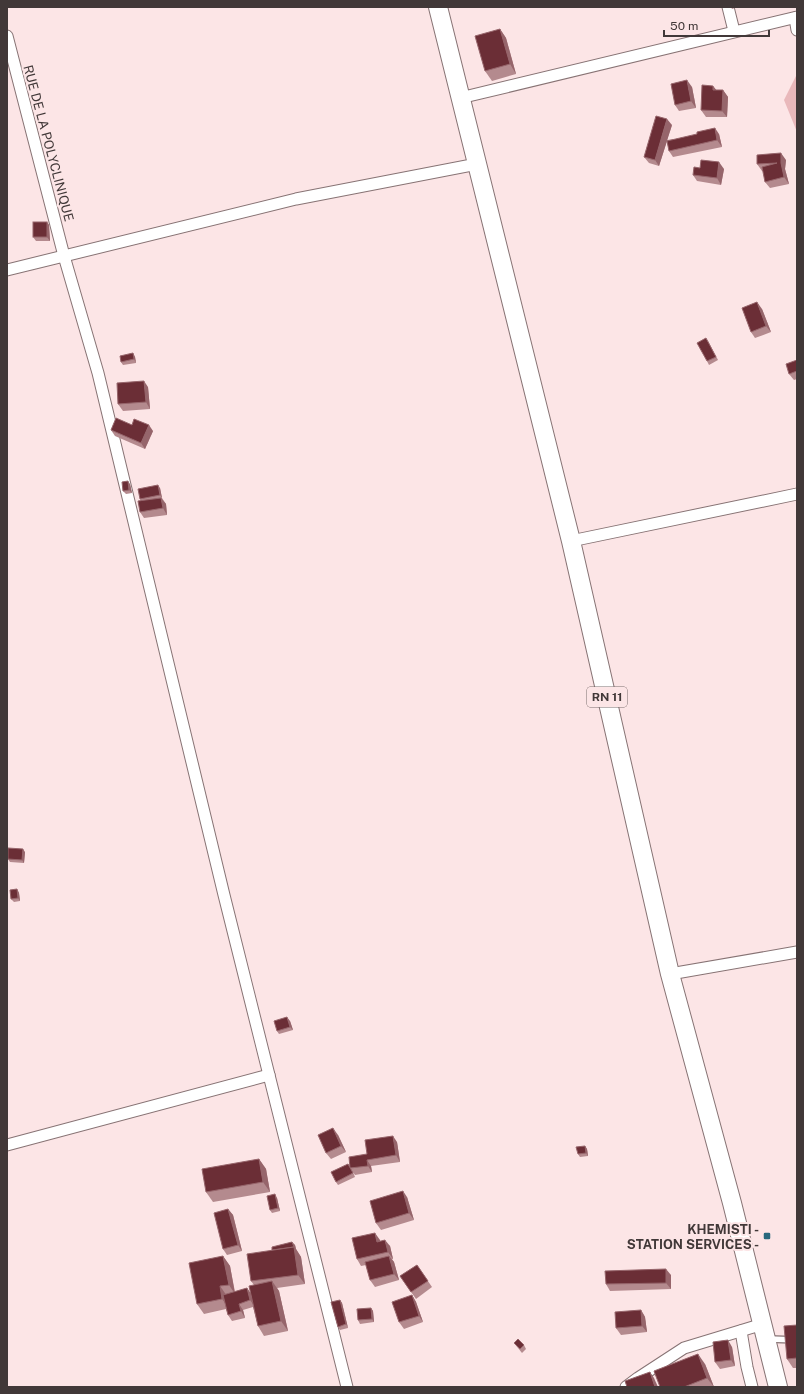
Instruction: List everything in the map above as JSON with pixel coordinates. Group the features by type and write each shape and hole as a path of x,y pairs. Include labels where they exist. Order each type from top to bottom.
{"main road":[{"name":"RN 11","path":"438,7 571,541 670,974 732,1203 778,1387"}],"street":[{"path":"728,7 734,31"},
{"path":"460,98 796,17 797,30"},
{"name":"RUE DE LA POLYCLINIQUE","path":"7,36 64,256 98,373 224,895 347,1387"},
{"path":"7,270 296,199 477,164"},
{"path":"571,541 797,494"},
{"path":"670,974 797,952"},
{"path":"7,1145 269,1075"},
{"path":"741,1331 752,1387"},
{"path":"626,1387 684,1348 741,1331 764,1332"}],"lane":[{"path":"764,1332 797,1340"}],"shaded area":[{"path":"797,74 797,132 784,100"}],"building":[{"path":"500,29 510,64 485,71 475,36"},
{"path":"687,80 691,101 675,105 671,84"},
{"path":"702,85 713,86 713,90 723,90 722,111 701,110"},
{"path":"656,116 667,119 655,160 644,157"},
{"path":"715,128 717,140 669,151 667,141"},
{"path":"781,153 781,163 784,177 765,182 762,167 777,163 757,164 757,155"},
{"path":"701,160 719,162 717,178 693,175 694,167 700,168"},
{"path":"33,222 47,222 47,237 33,237"},
{"path":"757,302 766,326 751,332 742,308"},
{"path":"706,338 716,357 707,361 697,343"},
{"path":"133,353 134,359 121,362 120,356"},
{"path":"797,360 797,371 789,374 786,364"},
{"path":"144,381 146,402 118,404 117,383"},
{"path":"116,418 132,425 134,419 149,425 141,443 111,430"},
{"path":"128,481 129,490 123,491 122,482"},
{"path":"158,485 160,495 140,499 138,489"},
{"path":"161,498 163,508 140,512 138,501"},
{"path":"8,848 23,849 22,860 8,859"},
{"path":"17,889 18,898 11,899 10,890"},
{"path":"287,1017 290,1027 277,1031 274,1021"},
{"path":"333,1128 341,1146 326,1153 318,1135"},
{"path":"393,1136 396,1155 367,1160 368,1166 350,1168 349,1157 367,1154 365,1140"},
{"path":"585,1146 586,1153 578,1154 576,1147"},
{"path":"259,1159 263,1182 206,1192 202,1169"},
{"path":"348,1164 353,1173 336,1182 331,1172"},
{"path":"403,1191 409,1213 376,1223 370,1201"},
{"path":"275,1194 278,1208 270,1210 267,1196"},
{"path":"228,1209 238,1245 223,1249 214,1213"},
{"path":"375,1233 377,1242 385,1240 388,1252 357,1259 352,1238"},
{"path":"292,1242 294,1247 272,1250 272,1247"},
{"path":"294,1247 298,1275 251,1281 247,1254"},
{"path":"223,1256 229,1285 220,1286 222,1299 197,1304 189,1263"},
{"path":"389,1256 394,1274 370,1280 365,1262"},
{"path":"417,1265 428,1281 411,1292 400,1276"},
{"path":"666,1269 666,1283 606,1284 605,1271"},
{"path":"272,1281 281,1321 258,1326 249,1286"},
{"path":"247,1288 250,1300 239,1304 241,1311 228,1315 223,1295"},
{"path":"412,1295 419,1316 399,1322 392,1302"},
{"path":"340,1300 346,1324 338,1327 331,1302"},
{"path":"371,1308 372,1319 358,1320 357,1309"},
{"path":"641,1310 642,1326 616,1328 615,1312"},
{"path":"797,1325 797,1358 787,1359 784,1326"},
{"path":"518,1339 524,1345 520,1349 514,1343"},
{"path":"728,1340 731,1360 715,1362 713,1342"},
{"path":"698,1354 707,1378 684,1387 660,1387 654,1371"},
{"path":"650,1372 655,1387 627,1387 625,1381"}],"place":[{"name":"KHEMISTI - STATION SERVICES -","path":"767,1236"}]}
